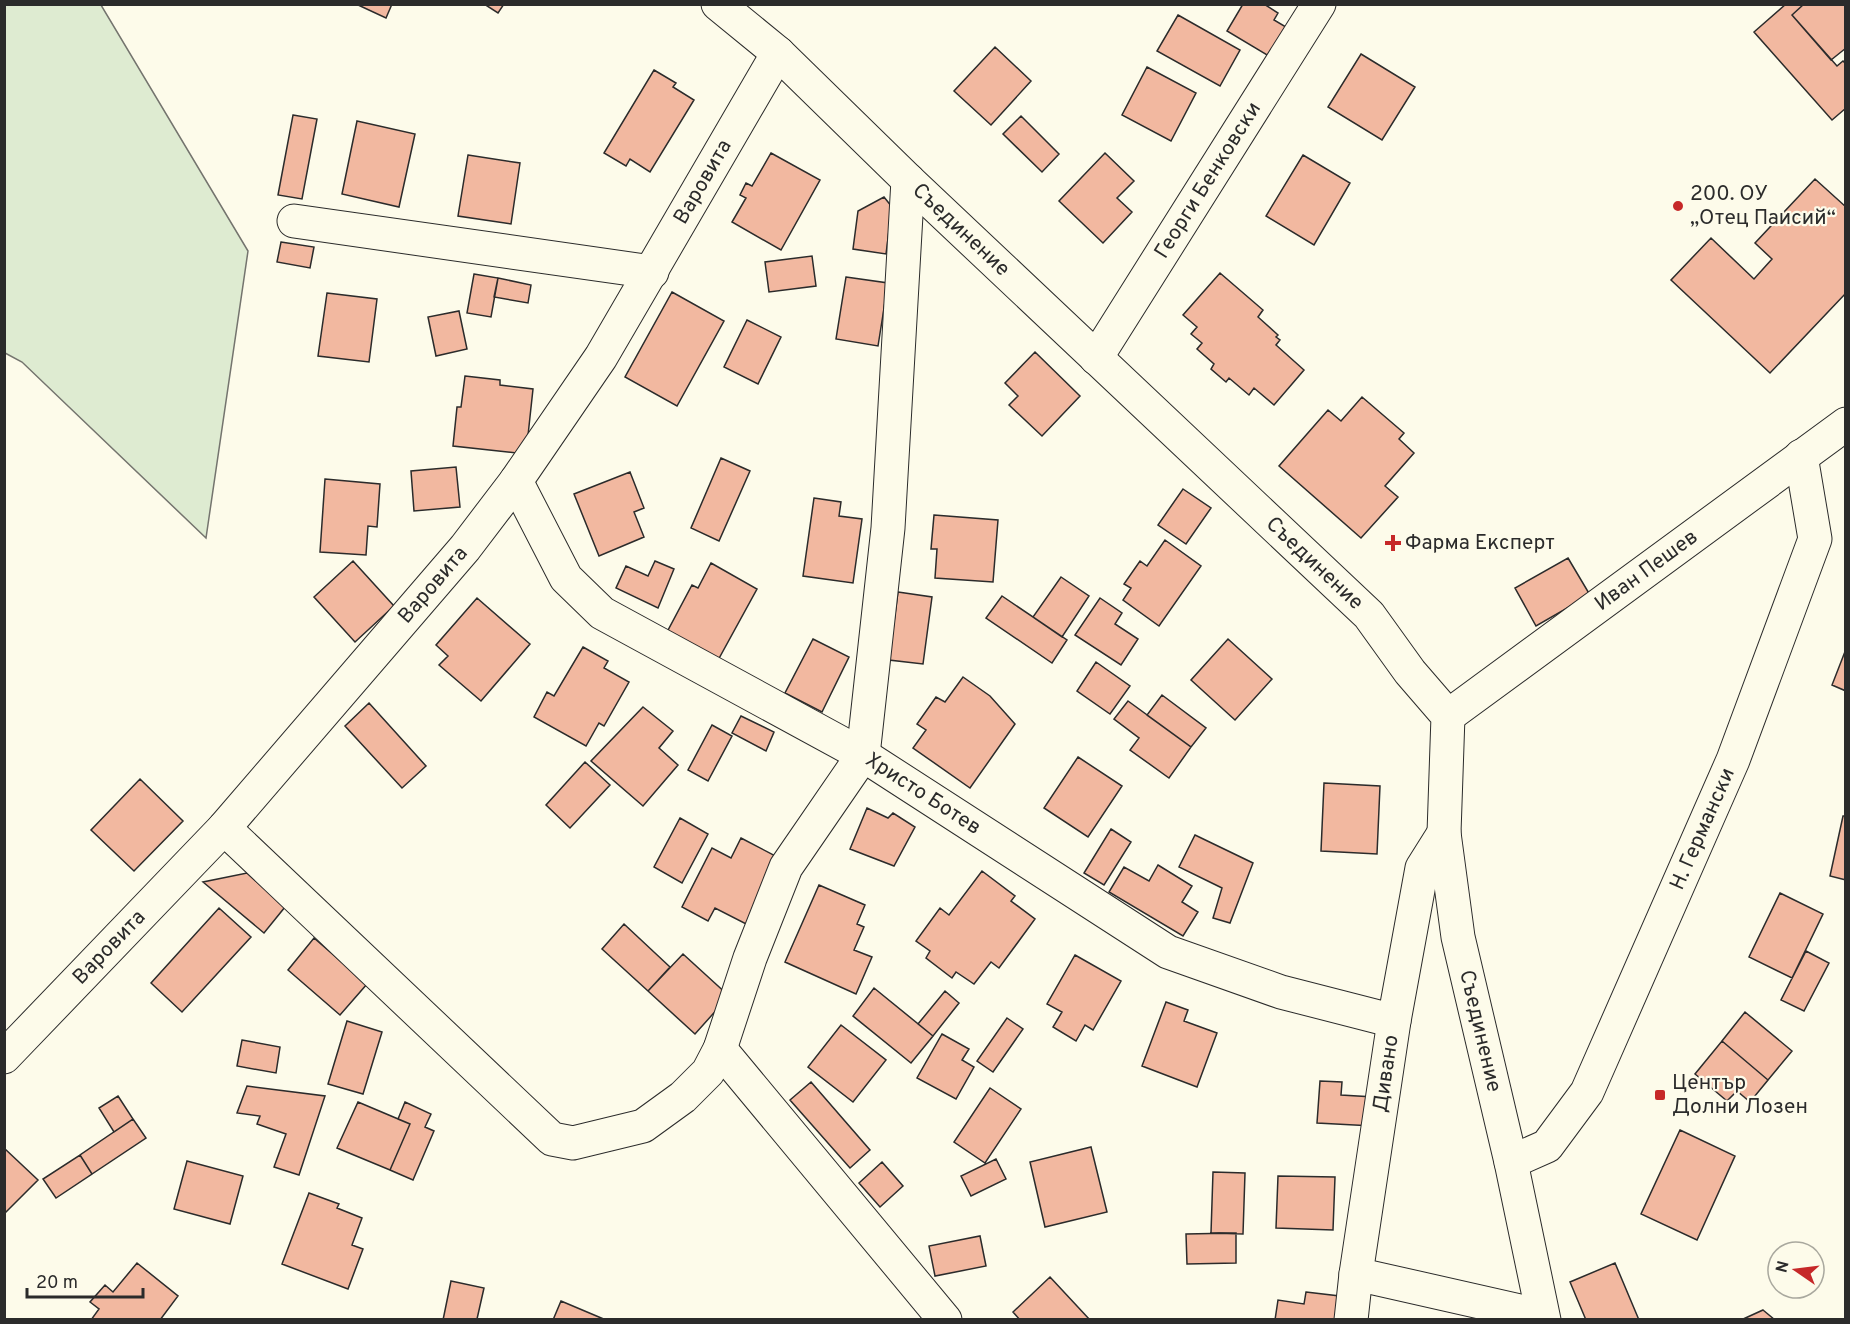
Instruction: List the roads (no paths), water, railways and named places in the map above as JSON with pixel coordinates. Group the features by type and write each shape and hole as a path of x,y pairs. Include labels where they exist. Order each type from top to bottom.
{"street":[{"name":"Съединение","path":"718,4 778,53 908,180 1369,615 1410,672 1448,716 1444,833 1458,937 1511,1162 1543,1318"},
{"name":"Георги Бенковски","path":"1096,358 1319,4"},
{"name":"Варовита","path":"4,1057 224,828 465,548 516,481 601,357 778,53"},
{"path":"224,828 552,1139 573,1143 643,1126 708,1072 720,1049 750,958 786,867 863,755 888,528 908,180"},
{"path":"294,221 652,272"},
{"name":"Иван Пешев","path":"1448,716 1845,424"},
{"name":"Н. Германски","path":"1511,1162 1547,1146 1587,1092 1732,760 1815,539 1801,456"},
{"name":"Христо Ботев","path":"516,481 566,578 602,613 863,755 1168,952 1281,992 1394,1021"},
{"name":"Дивано","path":"1351,1320 1394,1021 1422,868 1444,833"},
{"path":"720,1049 945,1320"},
{"path":"1356,1274 1543,1318"}],"place":[{"name":"200. ОУ „Отец Паисий“","path":"1678,206"},
{"name":"Фарма Експерт","path":"1393,543"},
{"name":"Център Долни Лозен","path":"1660,1095"}]}
